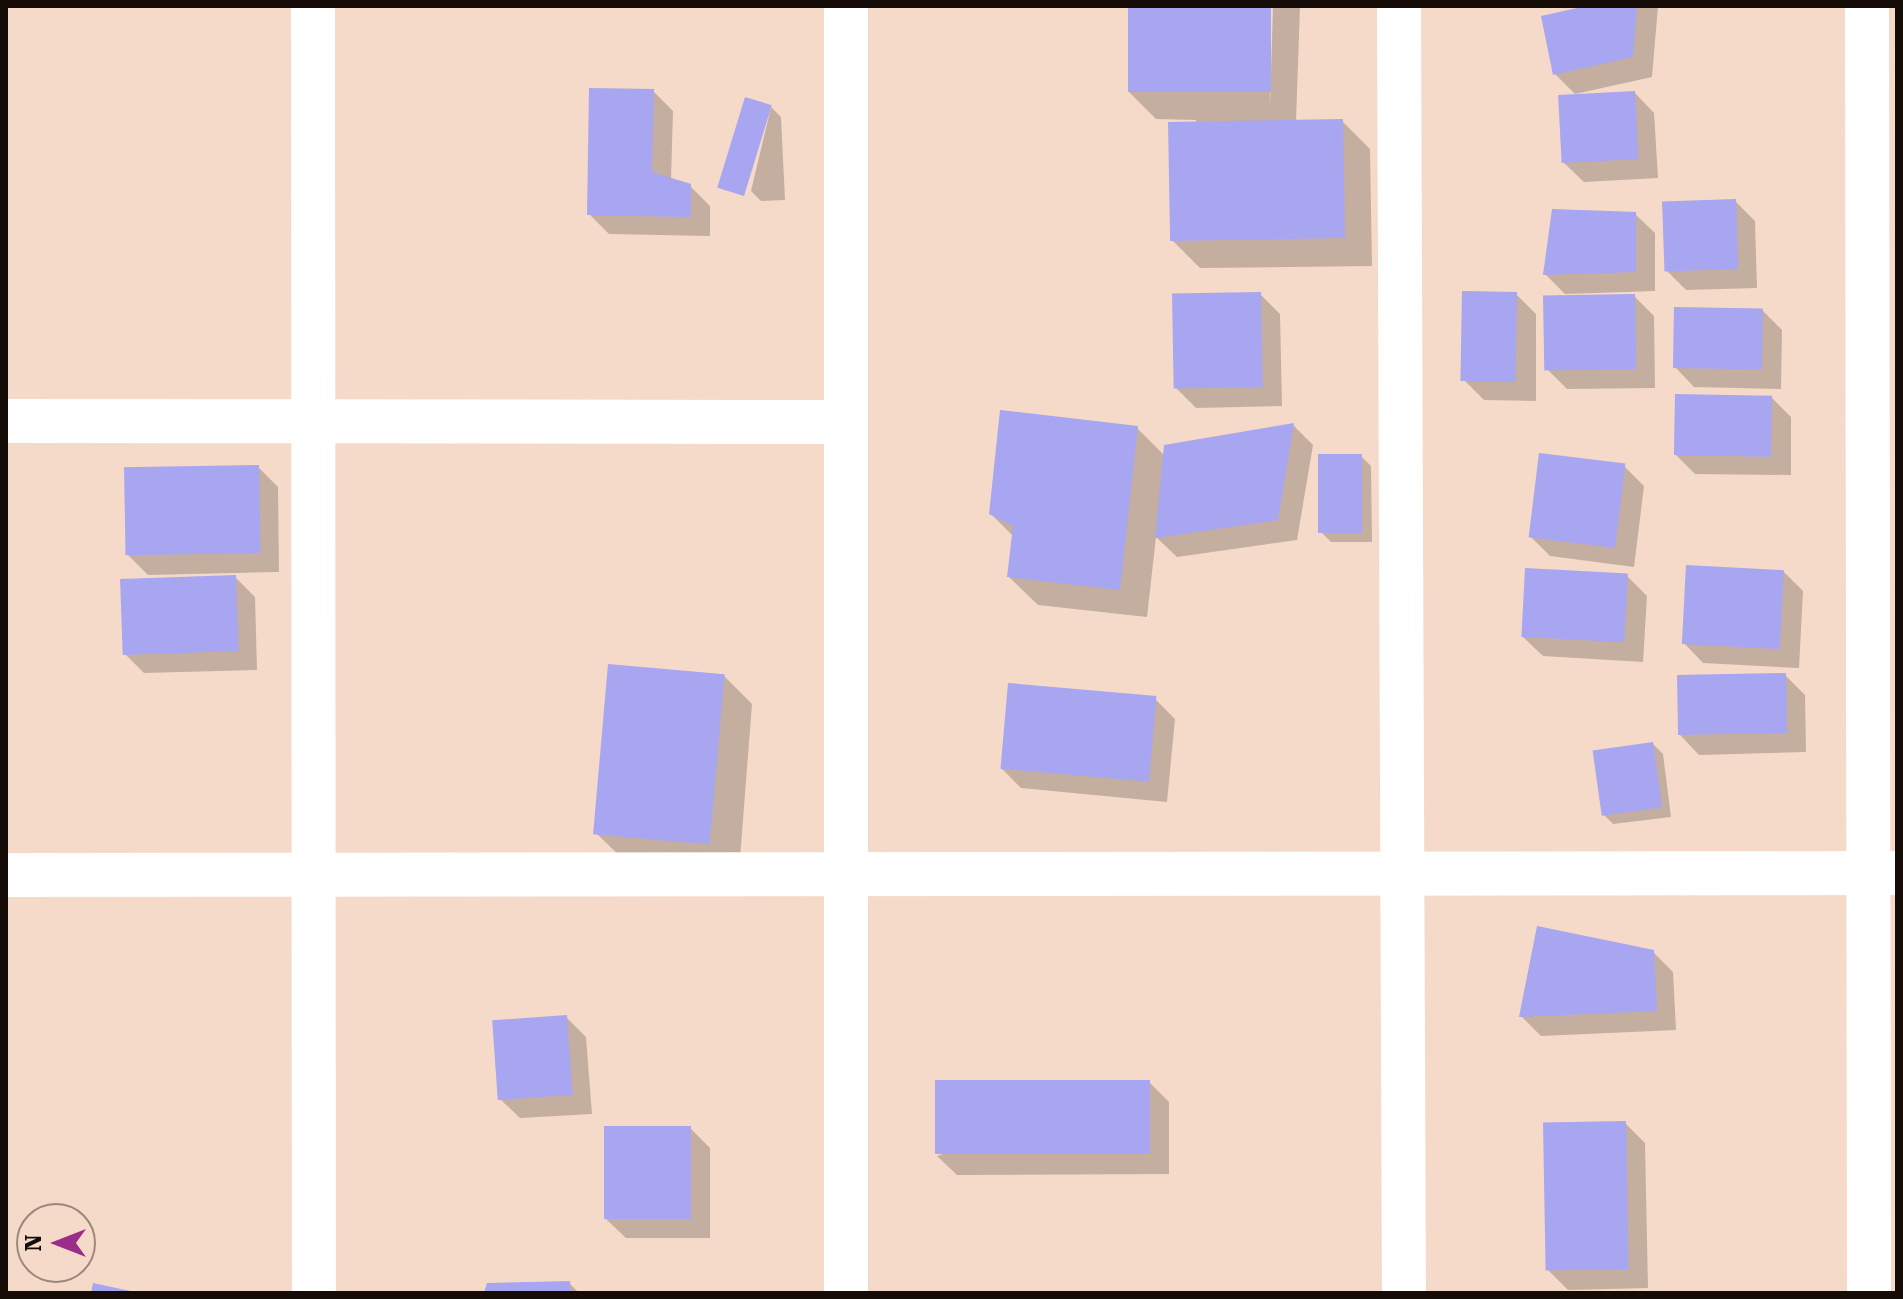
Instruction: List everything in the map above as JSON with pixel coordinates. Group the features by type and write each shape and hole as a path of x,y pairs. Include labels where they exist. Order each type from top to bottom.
{"street":[{"path":"313,6 317,421 314,1293"},
{"path":"846,6 846,1293"},
{"path":"1399,6 1404,1293"},
{"path":"1867,6 1882,419 1883,873 1869,1293"},
{"path":"6,421 846,422"},
{"path":"6,875 1883,873"}],"building":[{"path":"1128,6 1271,6 1271,92 1128,92"},
{"path":"1586,6 1637,6 1633,57 1553,75 1541,16"},
{"path":"589,88 654,89 652,172 691,184 691,217 587,215"},
{"path":"1635,91 1639,159 1562,163 1558,95"},
{"path":"745,97 772,105 744,196 717,188"},
{"path":"1343,119 1345,238 1170,241 1168,122"},
{"path":"1736,199 1738,269 1664,272 1662,202"},
{"path":"1552,209 1636,212 1636,272 1543,275"},
{"path":"1462,291 1517,292 1515,382 1460,381"},
{"path":"1261,292 1263,387 1174,389 1172,294"},
{"path":"1635,294 1636,369 1544,371 1543,296"},
{"path":"1674,307 1763,309 1762,370 1673,368"},
{"path":"1675,394 1772,396 1771,457 1674,455"},
{"path":"1000,410 1138,426 1120,590 1007,577 1013,526 989,514"},
{"path":"1294,423 1278,520 1155,538 1164,445"},
{"path":"1539,453 1625,464 1615,548 1529,537"},
{"path":"1318,454 1362,454 1362,533 1318,533"},
{"path":"259,465 261,553 126,555 124,467"},
{"path":"1686,565 1784,570 1780,649 1682,644"},
{"path":"1525,568 1628,573 1624,642 1521,637"},
{"path":"236,575 239,651 123,655 120,579"},
{"path":"608,664 725,674 710,845 593,834"},
{"path":"1786,673 1787,733 1678,735 1677,675"},
{"path":"1008,683 1156,696 1149,782 1001,769"},
{"path":"1653,742 1662,807 1602,816 1593,750"},
{"path":"1537,926 1654,950 1657,1011 1519,1017"},
{"path":"567,1015 573,1095 498,1100 492,1020"},
{"path":"935,1080 1150,1080 1150,1154 935,1154"},
{"path":"1626,1121 1629,1269 1546,1270 1543,1122"},
{"path":"604,1126 691,1126 691,1219 604,1219"},
{"path":"570,1281 571,1293 484,1293 487,1283"},
{"path":"93,1283 135,1292 135,1293 91,1293"}]}
